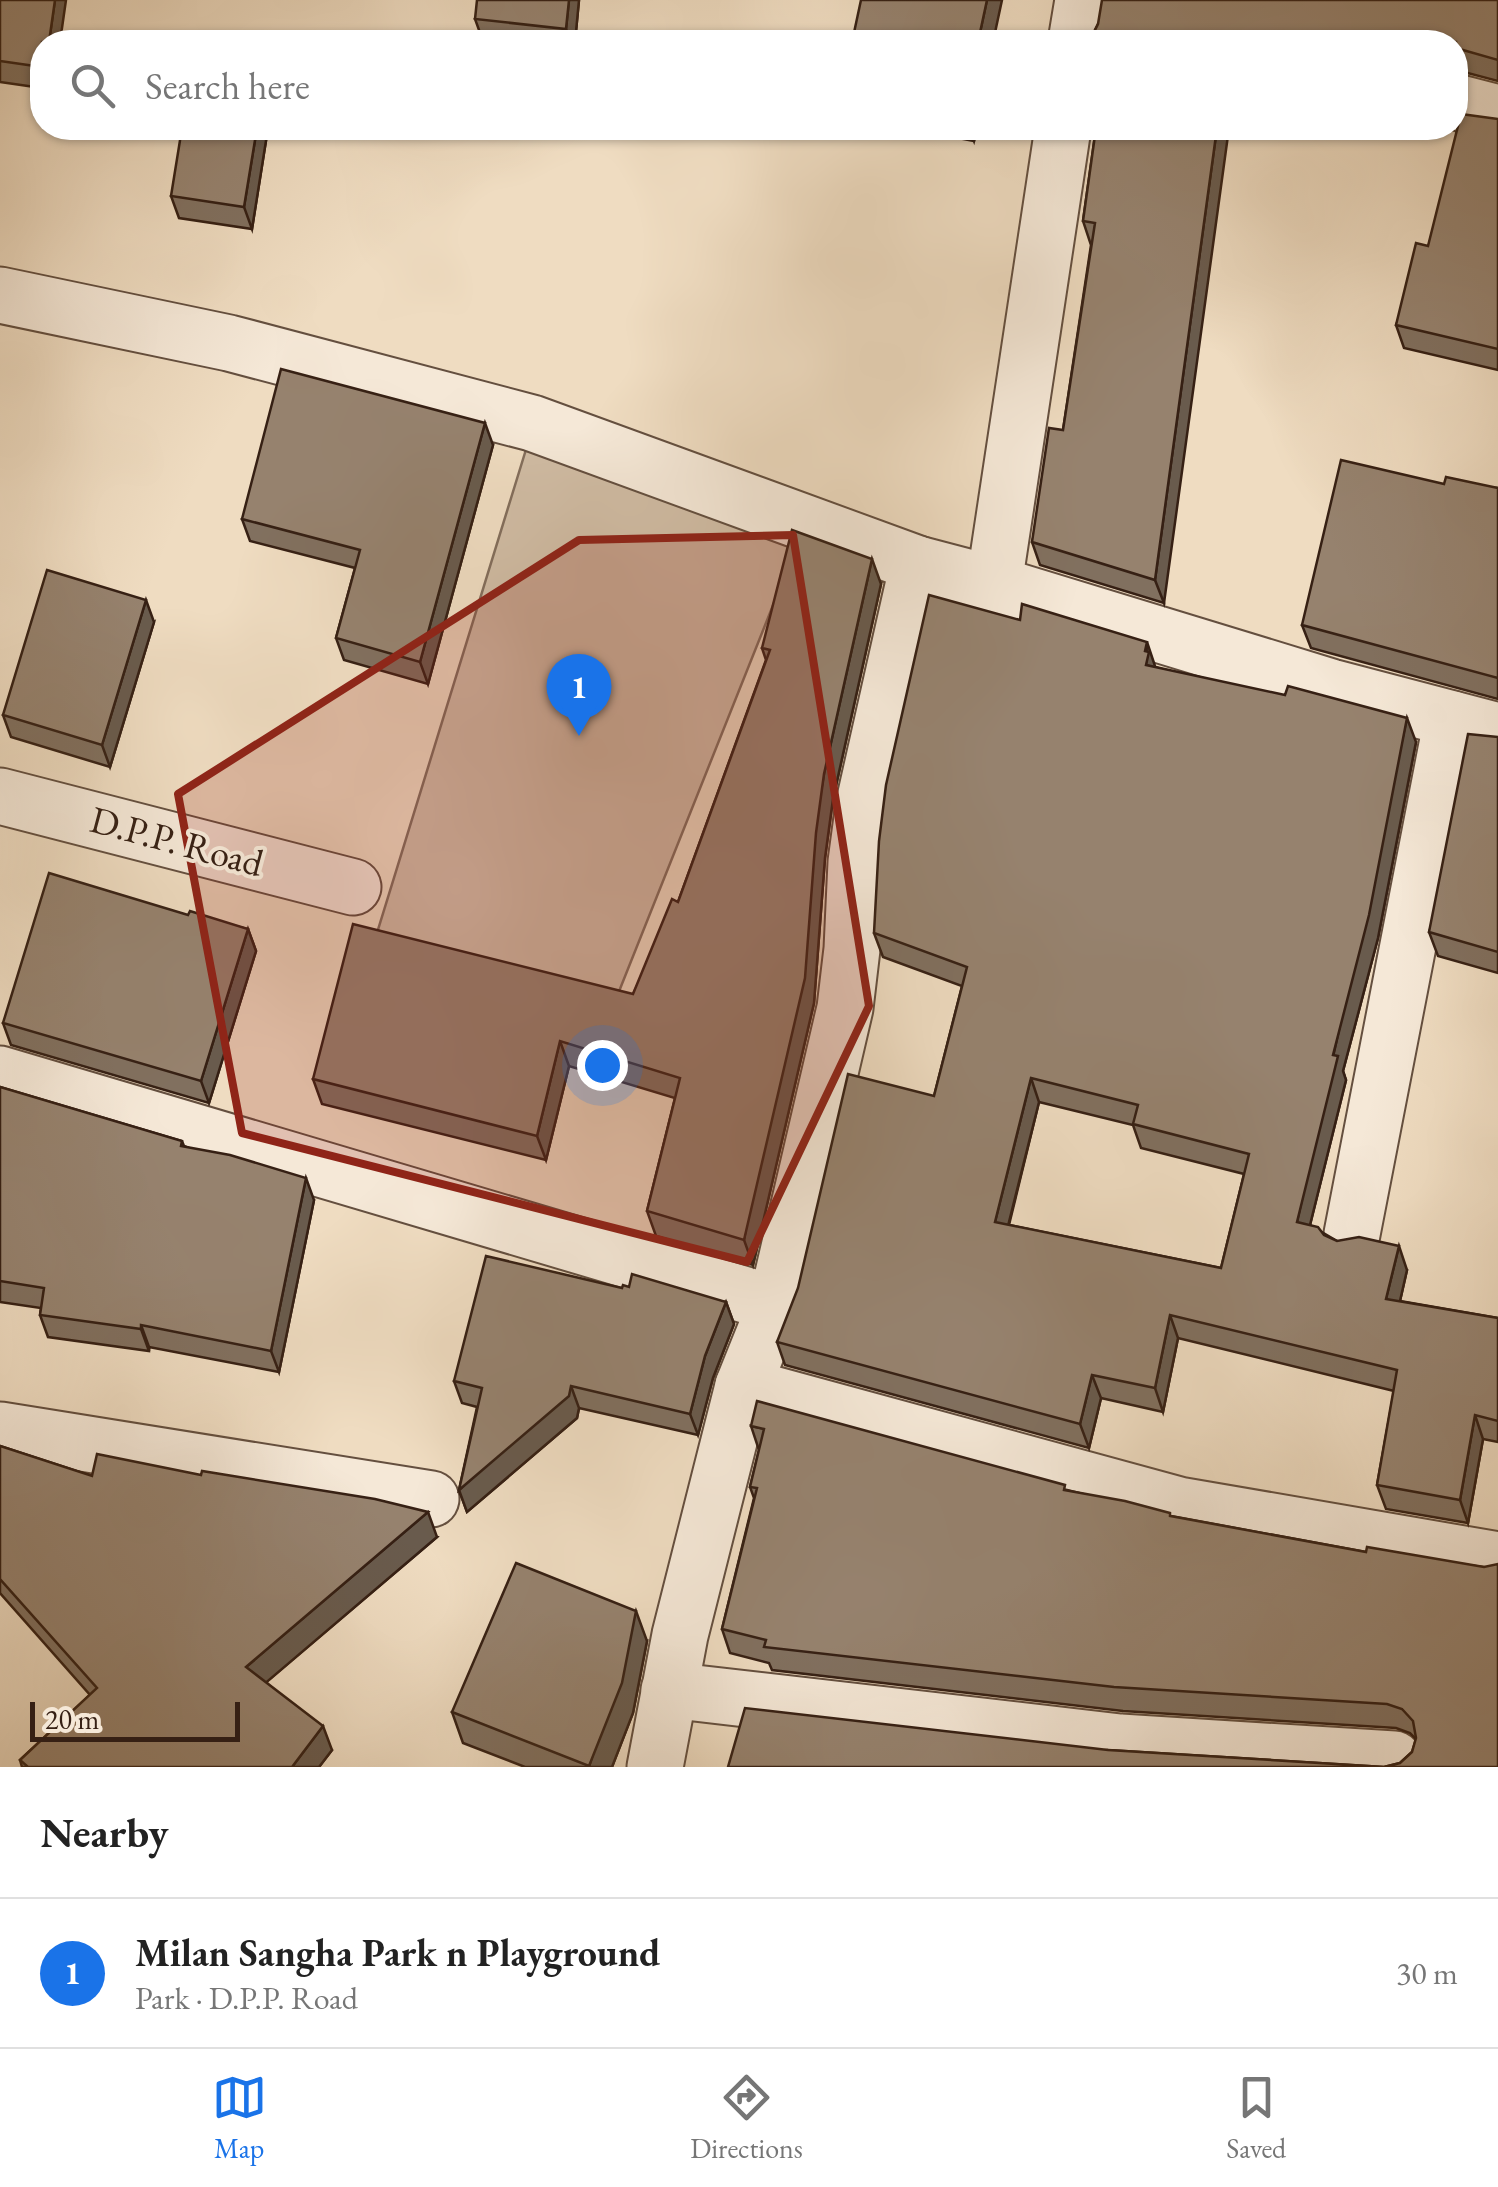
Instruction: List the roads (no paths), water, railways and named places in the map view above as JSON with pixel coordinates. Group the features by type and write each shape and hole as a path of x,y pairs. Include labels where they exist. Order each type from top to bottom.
{"street":[{"path":"1078,30 1083,0"},
{"path":"1468,105 1498,112"},
{"path":"994,584 1061,140"},
{"path":"0,295 228,342 532,424 918,564 1331,688 1475,725 1352,1234"},
{"path":"654,1767 669,1690 744,1386 776,1304 844,1008 864,803 918,564"},
{"name":"D.P.P. Road","path":"0,796 353,887"},
{"path":"0,1074 776,1304"},
{"path":"744,1386 1179,1505 1498,1560"},
{"path":"0,1430 431,1499"},
{"path":"669,1690 1117,1754 1394,1759"}],"place":[{"name":"Milan Sangha Park n Playground","path":"579,736"}]}
